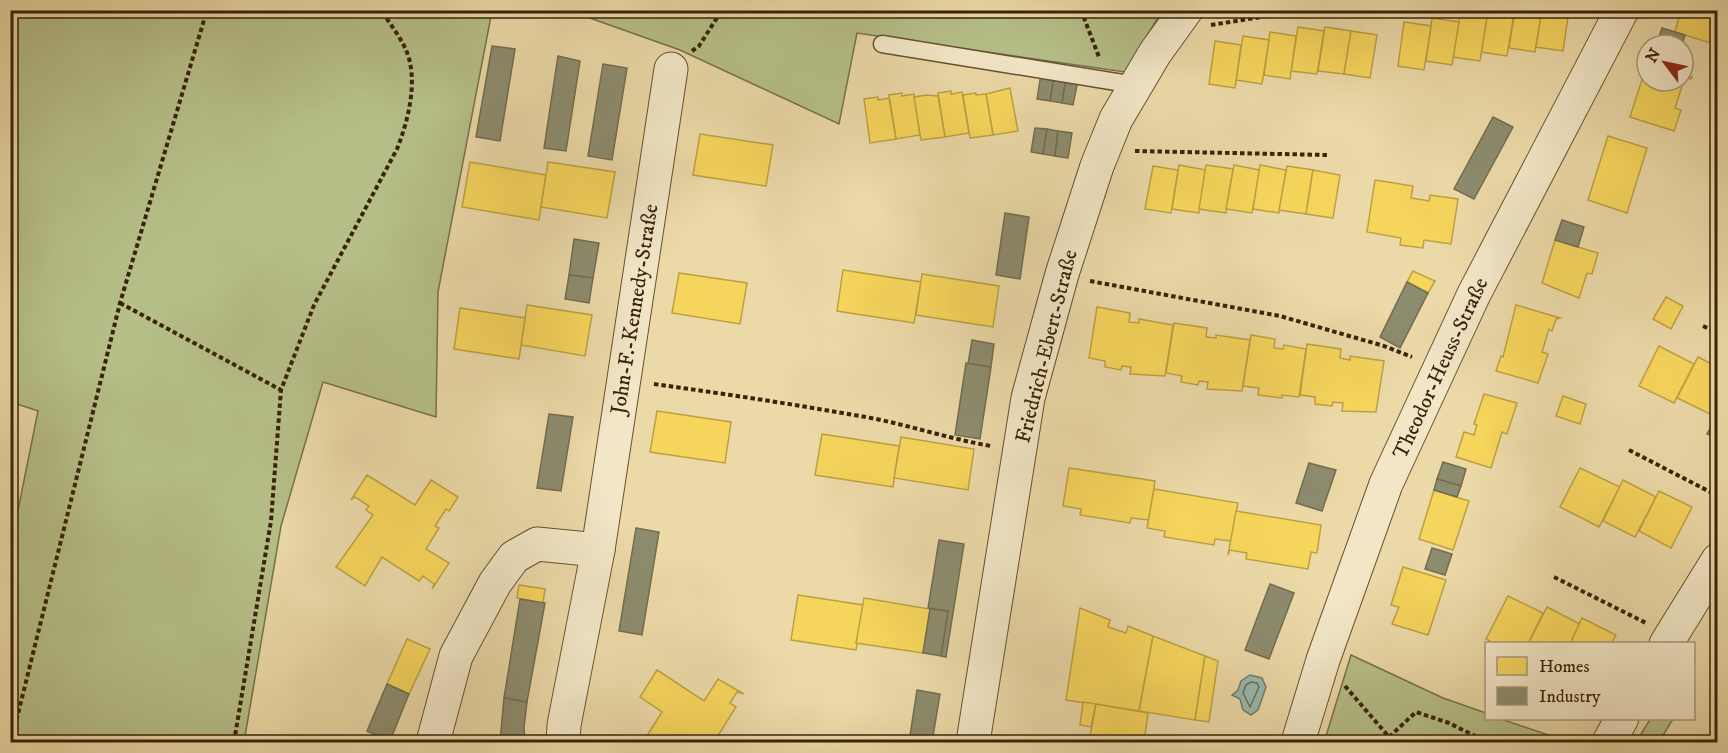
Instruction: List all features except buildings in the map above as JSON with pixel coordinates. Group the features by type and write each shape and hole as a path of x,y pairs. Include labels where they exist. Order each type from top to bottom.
{"street":[{"name":"Theodor-Heuss-Straße","path":"1299,742 1323,660 1386,484 1438,368 1622,10"},
{"name":"Friedrich-Ebert-Straße","path":"973,742 1019,450 1041,347 1122,83 1178,21"},
{"name":"John-F.-Kennedy-Straße","path":"563,742 564,725 598,550 671,69"},
{"path":"433,742 456,656 495,583 514,557 537,544 598,550"},
{"path":"1669,639 1718,560"},
{"path":"1609,742 1621,720"}],"lane":[{"path":"882,44 1122,83"}],"path":[{"path":"11,742 120,303 143,232 207,10"},
{"path":"234,742 271,521 281,390 314,304 397,149 407,124 412,90 407,51 381,10"},
{"path":"671,69 699,46 722,10"},
{"path":"1081,10 1122,83"},
{"path":"1178,21 1305,10"},
{"path":"1106,141 1136,152 1327,155"},
{"path":"1116,287 1280,316 1384,346 1438,368"},
{"path":"120,303 281,390"},
{"path":"1703,326 1718,333"},
{"path":"624,380 869,418 922,429 946,438 1019,450"},
{"path":"1629,450 1718,496"},
{"path":"1554,577 1669,639"},
{"path":"1323,660 1389,737 1416,712 1449,723 1487,742"}],"green space":[{"path":"10,11 492,11 438,292 436,417 323,382 281,526 244,742 11,742 11,545 38,411 11,402"},
{"path":"570,11 1162,11 1125,72 857,33 839,124 680,50"},
{"path":"1351,655 1443,698 1485,713 1485,720 1504,720 1569,742 1345,742 1326,736"},
{"path":"1650,720 1672,720 1659,742 1636,742"}],"water":[{"path":"1250,675 1262,678 1266,687 1258,710 1251,715 1243,710 1240,699 1232,695 1238,690 1241,681"}]}
